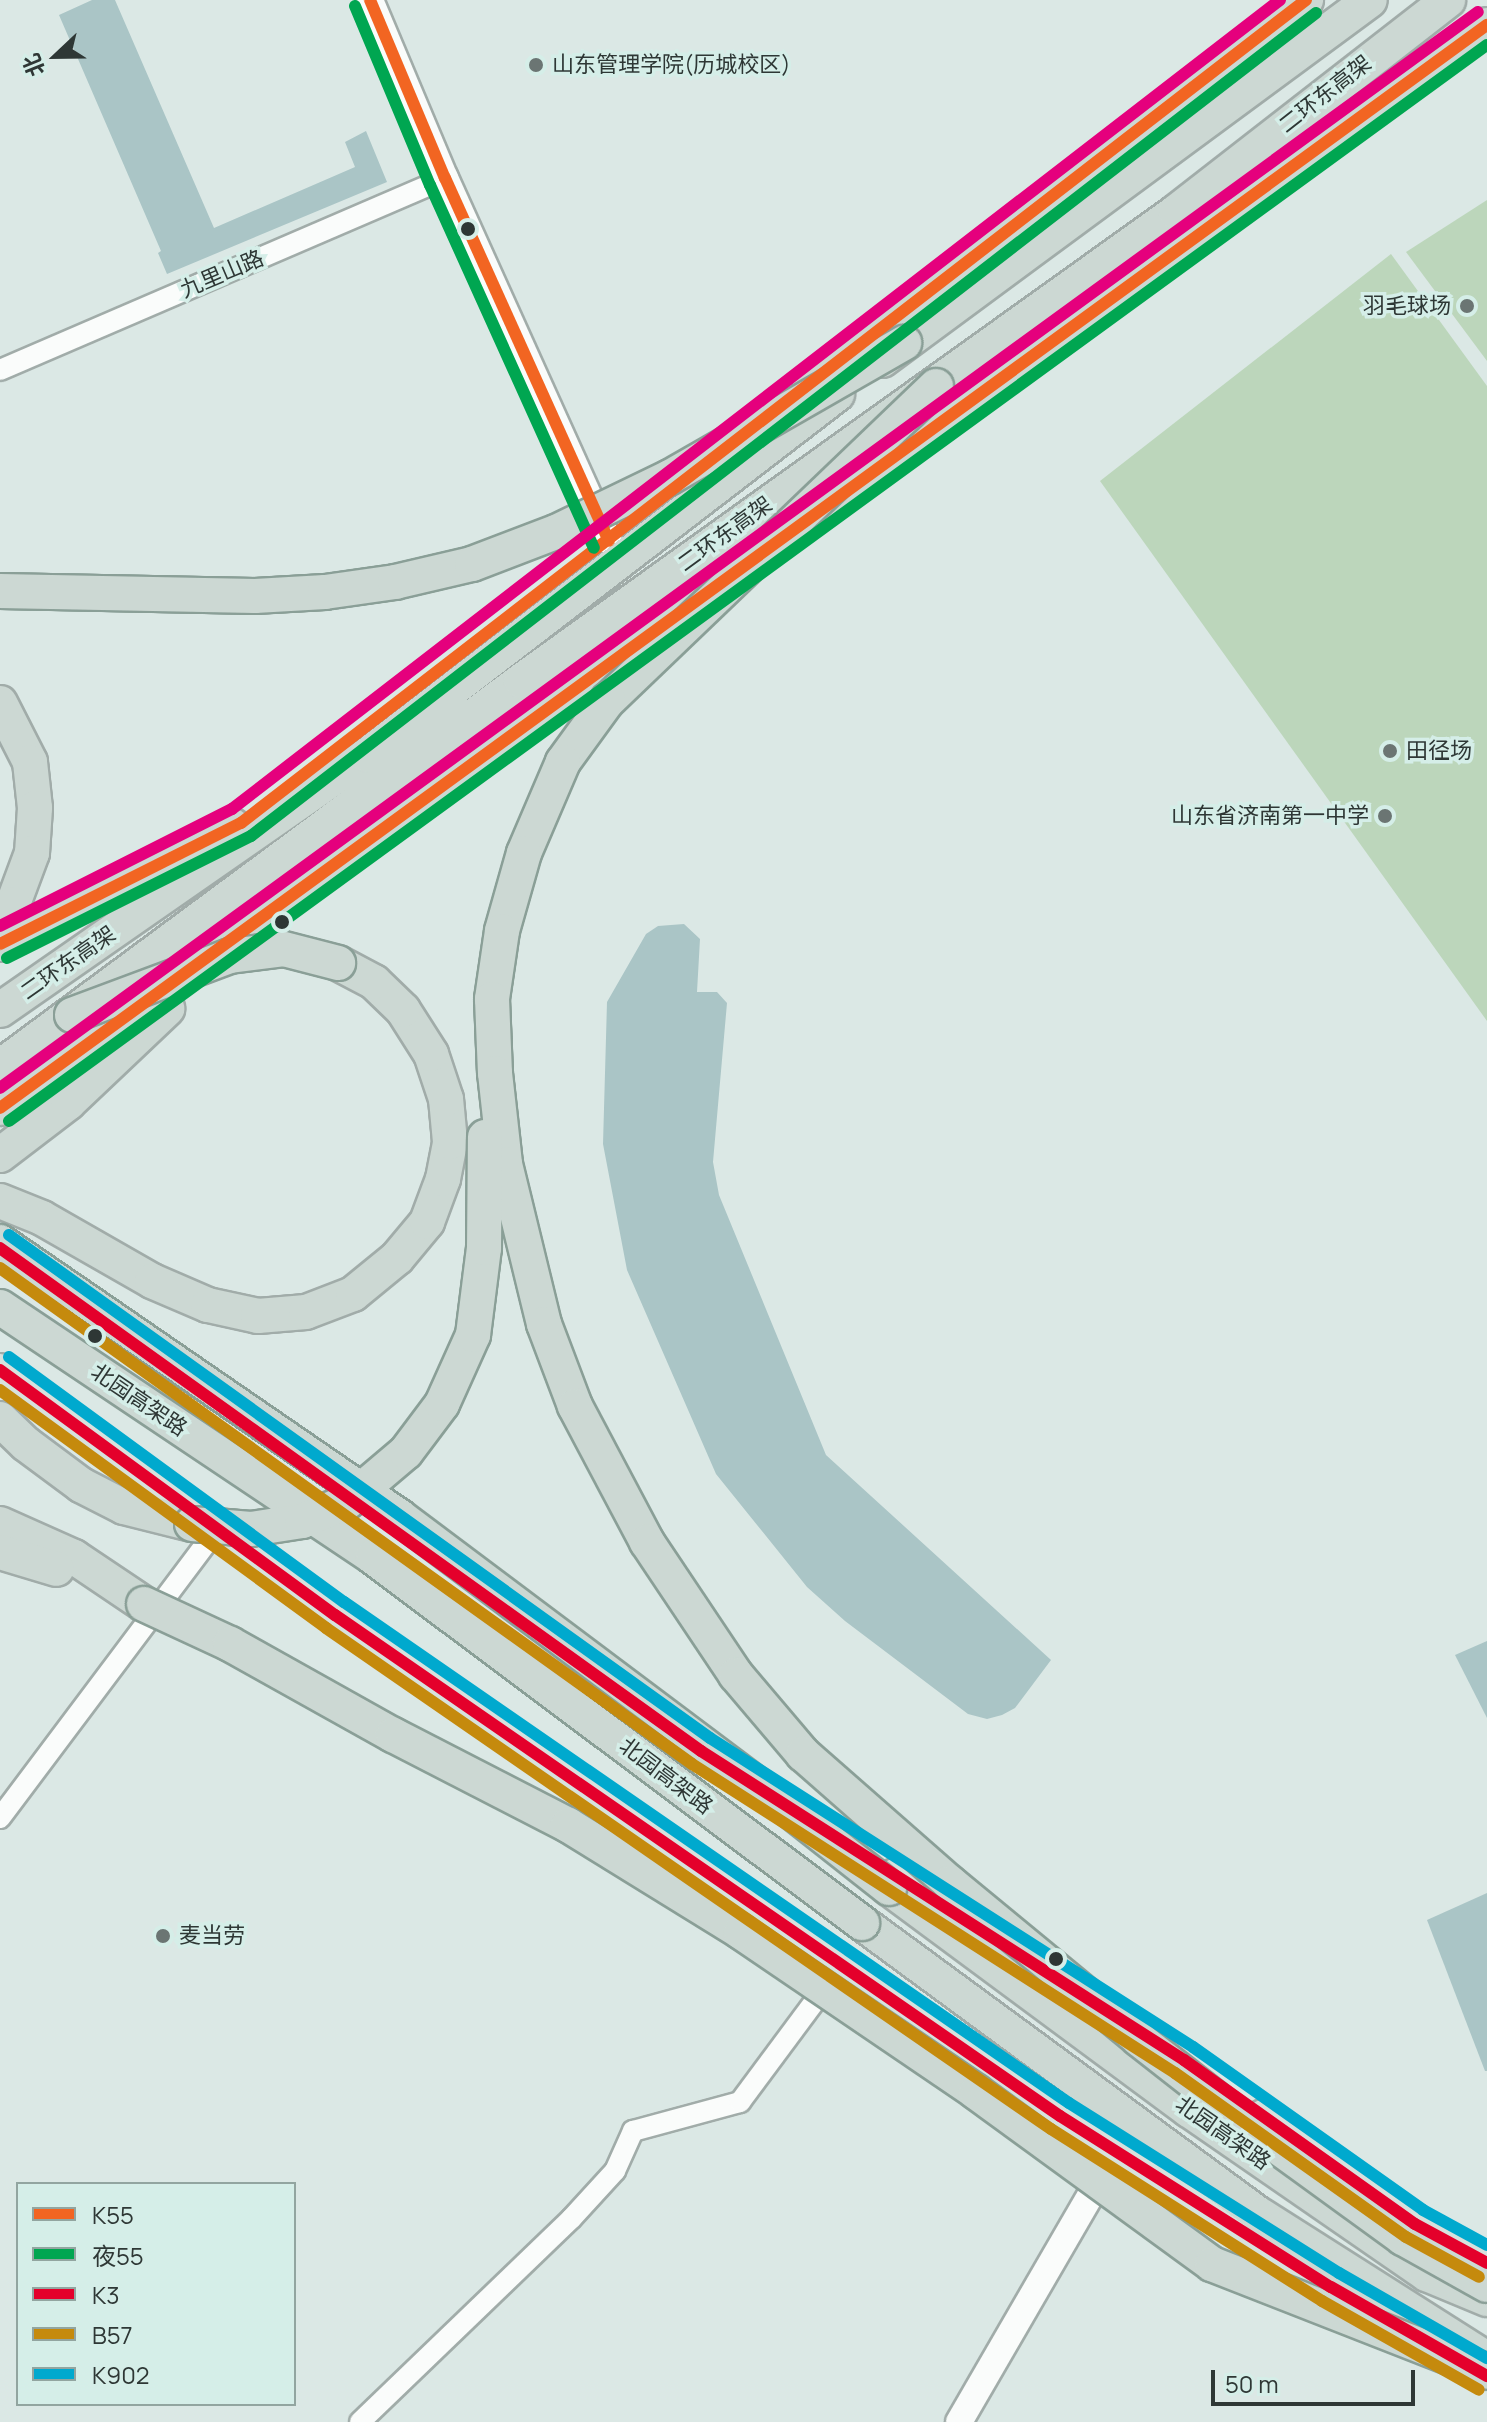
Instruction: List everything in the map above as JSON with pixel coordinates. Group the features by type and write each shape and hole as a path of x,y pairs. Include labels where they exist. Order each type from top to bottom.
{"highway":[{"path":"0,994 241,823 1306,0"},
{"name":"二环东高架","path":"0,1010 367,755 904,343 1370,0"},
{"name":"二环东高架","path":"0,1067 336,815 1176,212 1448,0"},
{"path":"0,1108 1487,25"},
{"path":"0,591 269,595 395,582 472,564 556,532 670,477 904,343"},
{"path":"0,1419 26,1444 81,1485 124,1507 192,1524 251,1529 302,1521 347,1502 406,1452 442,1404 473,1335 484,1248 484,1154 492,999 502,931 524,853 563,762 599,713 672,637 936,386"},
{"path":"0,703 30,762 35,808 32,853 13,904 0,926"},
{"path":"0,944 241,823"},
{"path":"0,1155 68,1103 266,915"},
{"path":"0,1201 42,1218 152,1281 208,1305 258,1316 306,1312 353,1294 397,1258 427,1222 443,1179 450,1142 446,1099 431,1054 403,1010 374,982 338,963 284,949 230,956 72,1015"},
{"path":"492,999 495,1073 505,1164 544,1324 575,1406 640,1530 691,1613 736,1675 814,1764 950,1883 1139,2039 1403,2238 1487,2285"},
{"name":"北园高架路","path":"0,1245 400,1517 1189,2110 1427,2274 1487,2299"},
{"name":"北园高架路","path":"0,1307 373,1557 1260,2215 1487,2359"},
{"path":"0,1524 74,1557 144,1604"},
{"path":"0,1552 65,1571 230,1644 393,1735 568,1825 741,1932 976,2092 1212,2264 1487,2374"}],"main road":[{"path":"0,1245 701,1751 1184,2060 1415,2224 1487,2263"},
{"path":"0,1370 335,1615 1116,2151 1331,2287 1487,2374"}],"street":[{"path":"370,0 445,178 609,541"},
{"name":"九里山路","path":"0,370 445,178"},
{"path":"0,1818 217,1529"},
{"path":"360,2422 571,2219 615,2171 633,2131 740,2102 824,1989"},
{"path":"959,2422 1116,2151"}],"green space":[{"name":"羽毛球场","path":"1487,200 1487,361 1406,252"},
{"name":"田径场","path":"1391,254 1487,386 1487,1021 1100,481"}],"building":[{"path":"92,0 115,0 214,228 355,167 345,142 366,131 387,182 167,274 158,253 161,251 59,15"},
{"path":"684,924 700,939 697,992 717,992 727,1003 713,1162 719,1195 826,1455 1051,1660 1015,1708 1002,1715 987,1719 968,1714 845,1621 807,1587 716,1474 627,1270 603,1144 607,1002 646,934 658,926"},
{"path":"1487,1641 1487,1718 1455,1655"},
{"path":"1487,1893 1487,2071 1485,2071 1427,1920"}],"transit line":[{"name":"K55","path":"370,0 445,178 609,541"},
{"path":"0,926 232,809 1280,0"},
{"name":"K55","path":"0,944 241,823 1306,0"},
{"name":"夜55","path":"355,6 430,185 594,548"},
{"path":"0,1088 1478,12"},
{"name":"夜55","path":"7,958 251,836 1316,13"},
{"name":"K55","path":"0,1108 1487,25"},
{"name":"夜55","path":"9,1121 1487,45"},
{"name":"K902","path":"9,1235 710,1738 1193,2047 1423,2210 1487,2245"},
{"name":"K3","path":"0,1248 701,1751 1184,2060 1415,2224 1487,2263"},
{"name":"B57","path":"0,1268 692,1764 1175,2073 1406,2237 1479,2277"},
{"name":"K902","path":"9,1357 344,1602 1069,2103 1339,2273 1487,2358"},
{"name":"K3","path":"0,1370 335,1615 1060,2116 1331,2287 1487,2376"},
{"name":"B57","path":"0,1390 326,1628 1051,2129 1322,2301 1479,2390"}],"place":[{"name":"山东管理学院(历城校区)","path":"536,65"},
{"name":"羽毛球场","path":"1467,306"},
{"name":"田径场","path":"1390,751"},
{"name":"山东省济南第一中学","path":"1385,816"},
{"name":"麦当劳","path":"163,1936"}]}
